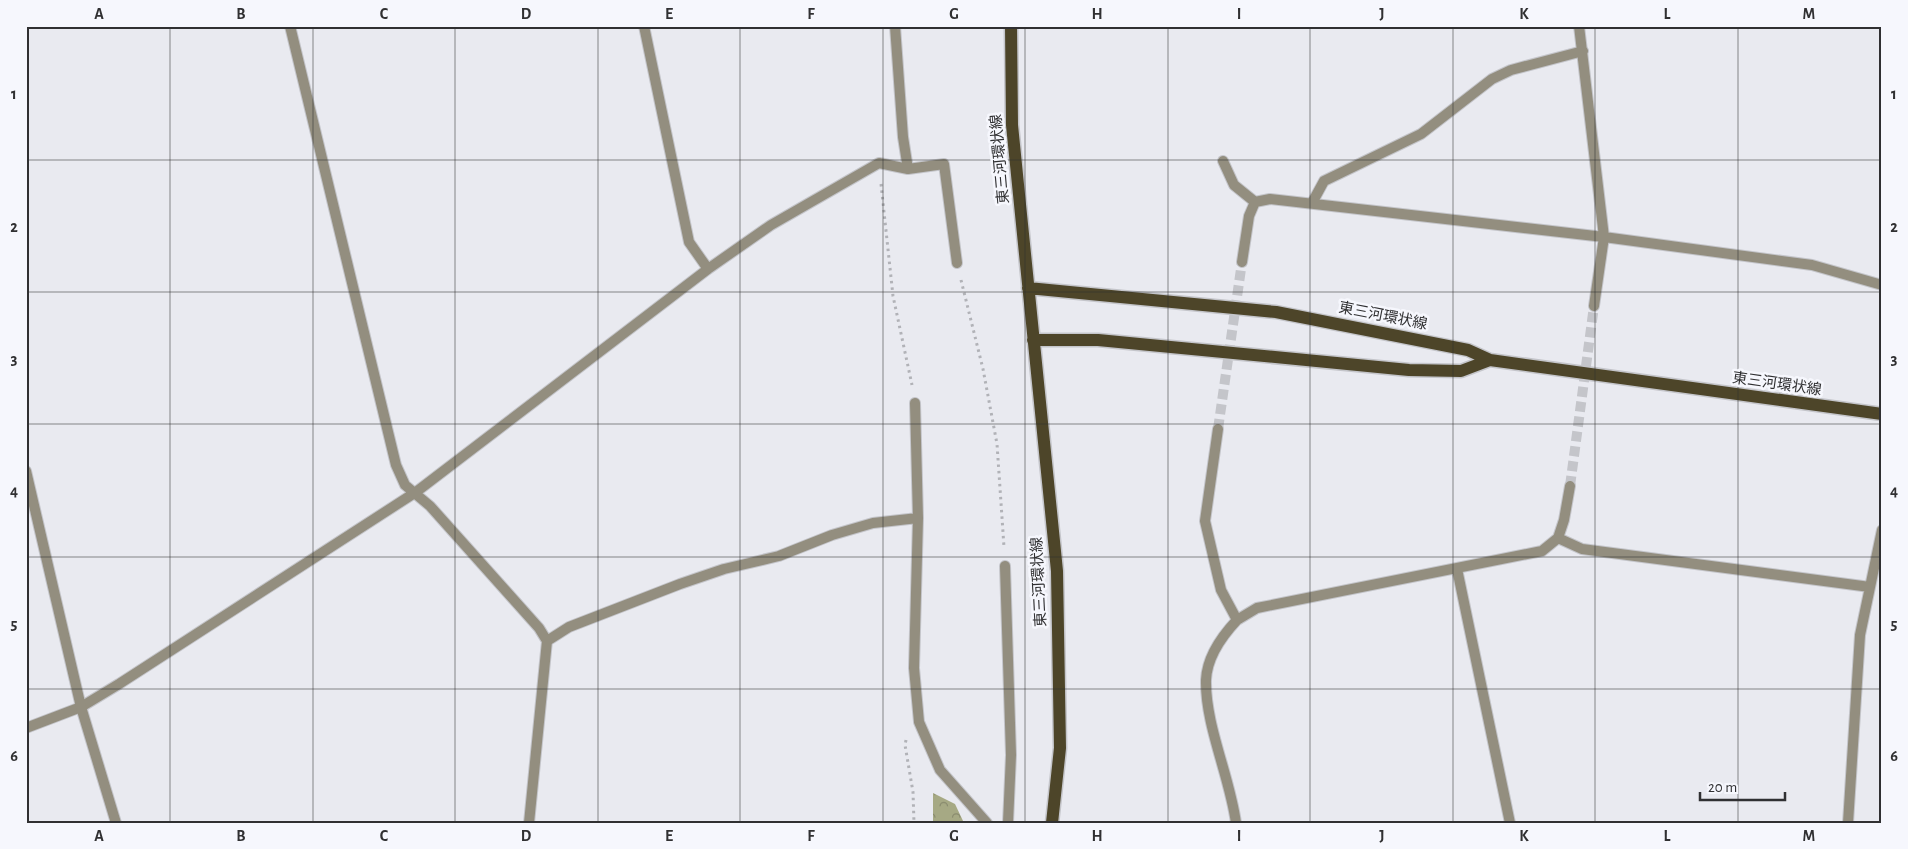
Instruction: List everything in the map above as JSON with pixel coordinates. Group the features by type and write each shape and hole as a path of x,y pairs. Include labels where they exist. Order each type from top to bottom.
{"main road":[{"name":"東三河環状線","path":"1011,26 1012,125 1057,571 1060,748 1052,823"},
{"name":"東三河環状線","path":"1028,288 1276,312 1468,350 1490,360 1882,414"},
{"name":"東三河環状線","path":"1033,340 1098,340 1409,370 1461,371 1490,360"}],"street":[{"path":"290,26 396,465 405,485 416,492 538,628 547,641 529,823"},
{"path":"644,26 690,242 708,270"},
{"path":"895,26 899,95 908,169"},
{"path":"1580,26 1604,238 1594,306"},
{"path":"1312,203 1324,181 1421,134 1492,79 1511,70 1583,51"},
{"path":"1223,161 1234,184 1256,202"},
{"path":"26,728 81,707 416,492 708,270 771,225 879,163 908,169 944,164 957,263"},
{"path":"1256,202 1270,199 1312,203 1604,238 1812,266 1882,285"},
{"path":"1242,262 1249,216 1256,202"},
{"path":"914,403 918,518 914,668 919,722 940,770 987,823"},
{"path":"1218,429 1205,521 1221,590 1237,620"},
{"path":"26,471 81,707 116,823"},
{"path":"1236,823 1208,702 1206,678 1212,656 1222,635 1237,620 1257,608 1542,551 1558,538 1564,520 1570,486"},
{"path":"547,641 569,627 724,569 779,556 832,535 872,523 918,518"},
{"path":"1848,823 1860,635 1882,530"},
{"path":"1558,538 1582,549 1870,586"},
{"path":"1005,566 1011,755 1008,823"},
{"path":"1457,569 1510,823"}],"path":[{"path":"875,165 882,187 893,296 910,368 914,403"},
{"path":"957,263 983,369 997,444 1005,566"},
{"path":"914,823 912,792 904,744 919,722"}],"green space":[{"path":"933,793 955,804 964,823 933,823"}],"tunnel":[{"path":"1218,429 1242,262"},
{"path":"1570,486 1594,306"}]}
